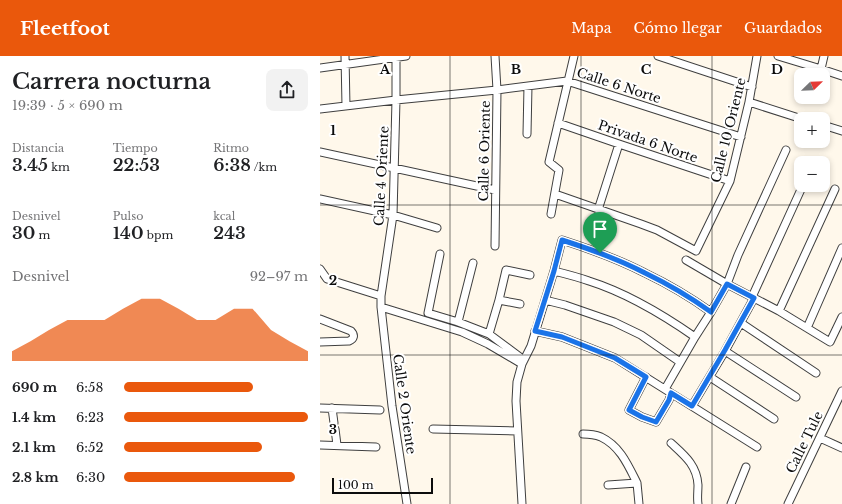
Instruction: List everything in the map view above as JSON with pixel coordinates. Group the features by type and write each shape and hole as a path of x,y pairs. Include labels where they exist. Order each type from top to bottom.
{"street":[{"path":"345,56 346,106"},
{"path":"320,68 396,56 406,56"},
{"name":"Calle 4 Oriente","path":"381,307 381,296 393,215 396,56"},
{"name":"Calle 6 Oriente","path":"495,56 497,90 495,246"},
{"path":"551,214 559,170 549,162 574,56"},
{"path":"661,56 752,87"},
{"name":"Calle 10 Oriente","path":"598,210 656,230 696,251 730,180 749,102 757,56"},
{"path":"778,56 818,68"},
{"path":"821,68 824,56"},
{"path":"830,72 842,76"},
{"name":"Calle 6 Norte","path":"320,109 567,81 741,136"},
{"path":"527,134 528,86"},
{"path":"749,102 794,116"},
{"name":"Privada 6 Norte","path":"558,123 730,180"},
{"path":"830,128 842,131"},
{"path":"555,194 598,210 619,144"},
{"path":"665,389 727,284 738,255 786,150"},
{"path":"320,152 495,190"},
{"path":"779,311 835,189"},
{"path":"692,406 741,323 800,192"},
{"path":"320,200 393,215 437,228"},
{"path":"522,504 517,431 516,388 523,362 531,346 562,240 600,253 644,272 676,289 711,312"},
{"path":"807,328 842,248"},
{"path":"440,254 428,312 489,334 523,362"},
{"path":"686,260 727,284 779,311 830,342 842,318"},
{"path":"458,322 473,263"},
{"path":"320,269 327,279 381,296"},
{"path":"489,334 506,270 530,275"},
{"path":"554,271 612,289 661,314 695,337"},
{"path":"499,300 520,304"},
{"path":"545,300 565,305 614,322 641,335 680,362"},
{"path":"381,307 462,332 523,362"},
{"name":"Calle 2 Oriente","path":"381,307 392,406 407,504"},
{"path":"320,319 351,331 354,336 352,340 349,341 320,342"},
{"path":"741,323 816,373"},
{"path":"535,331 562,337 615,358 757,447"},
{"path":"725,350 796,397"},
{"path":"646,377 629,410 656,422 669,400 671,393"},
{"path":"710,377 774,419"},
{"name":"Calle Tule","path":"788,504 842,391"},
{"path":"320,408 380,410"},
{"path":"332,408 337,445"},
{"path":"433,429 517,431"},
{"path":"583,434 600,436 617,449 627,463 636,483 639,504"},
{"path":"820,438 842,448"},
{"path":"670,443 685,455 695,468 698,483 698,504"},
{"path":"320,445 376,447"},
{"path":"731,504 746,467"},
{"path":"608,485 636,483"}],"route":[{"path":"562,240 600,253 644,272 676,289 711,312 727,284 754,298 692,406 671,393 669,400 656,422 642,417 629,410 646,377 615,358 562,337 535,331 562,240"}]}
